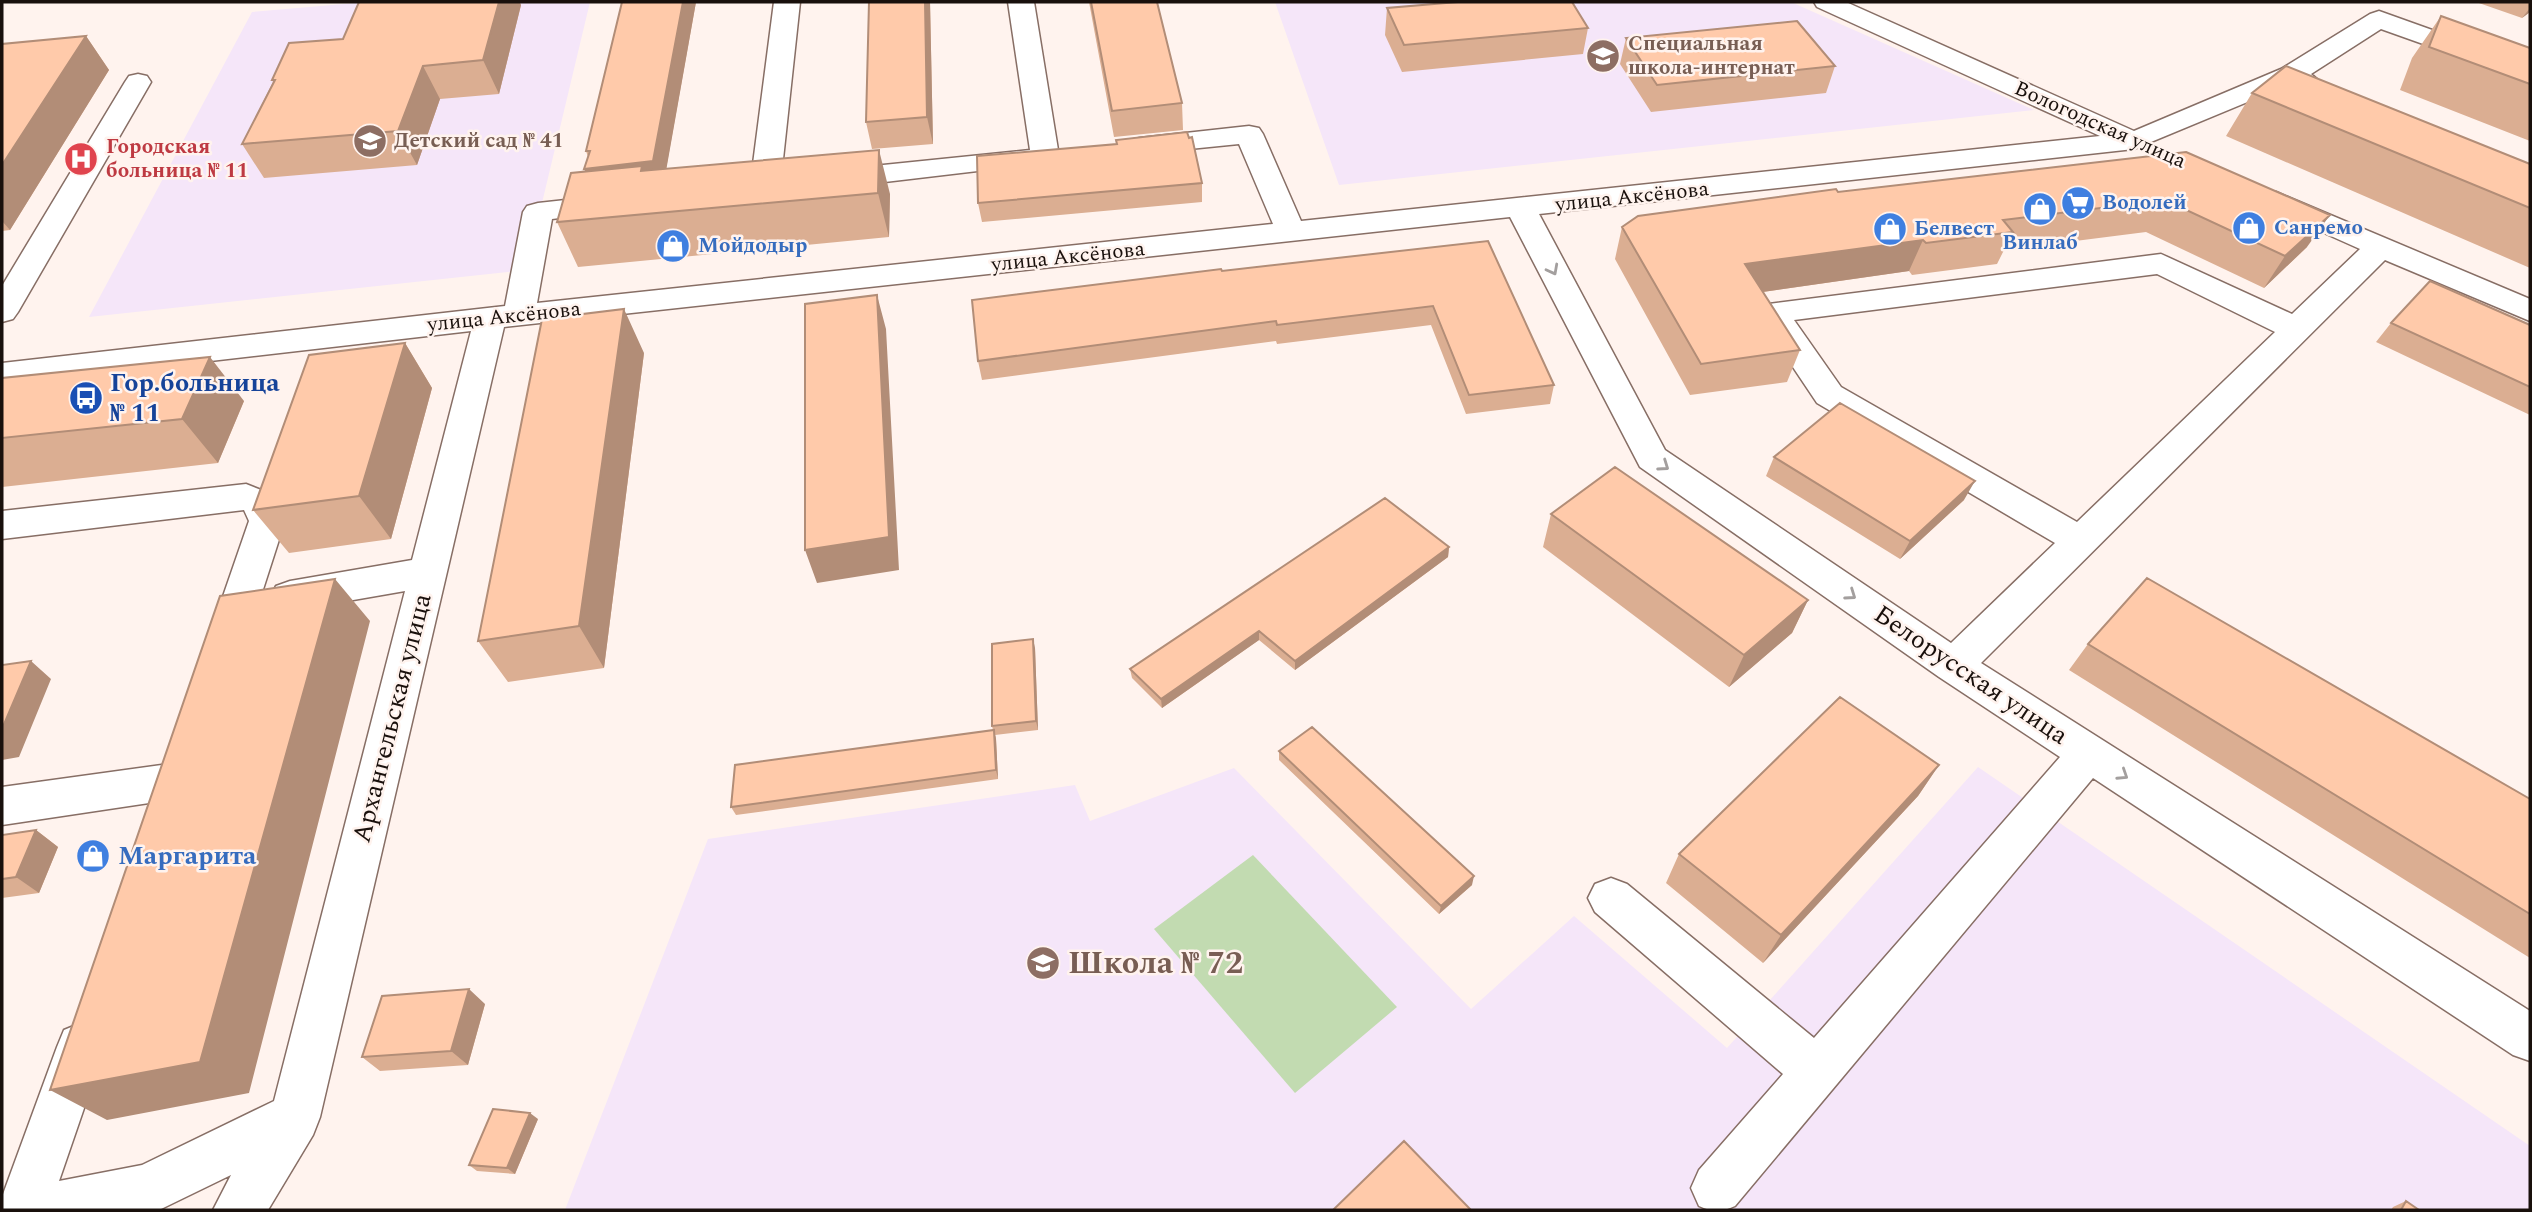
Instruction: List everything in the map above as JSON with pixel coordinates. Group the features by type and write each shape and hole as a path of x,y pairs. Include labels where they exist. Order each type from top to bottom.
{"street":[{"path":"787,2 775,186 1058,155 1021,2"},
{"name":"Вологодская улица","path":"1826,2 2168,156"},
{"path":"2134,141 2290,75 2379,19 2530,74"},
{"path":"2290,75 2328,90"},
{"path":"2,312 138,82"},
{"path":"1113,149 1249,134 1292,234"},
{"name":"улица Аксёнова","path":"12,383 505,317 2134,141"},
{"path":"2254,192 2530,311"},
{"name":"Архангельская улица","path":"239,1210 295,1117 428,572 538,212 631,202"},
{"name":"Белорусская улица","path":"1521,209 1652,458 1954,666 2530,1038"},
{"path":"1954,666 2381,246"},
{"path":"2081,541 1829,395 1772,313 2161,264 2296,330"},
{"path":"2,525 246,497 259,500 265,508 267,520 232,623 428,572"},
{"path":"1717,1188 2089,753"},
{"path":"2,806 176,781"},
{"path":"1611,898 1816,1071"},
{"path":"23,1210 93,1015"},
{"path":"45,1210 146,1190 295,1117"}],"shaded area":[{"name":"Детский сад № 41","path":"367,2 590,2 526,270 89,317 252,12"},
{"name":"Специальная школа-интернат","path":"1275,2 1791,2 2034,110 1339,185"},
{"name":"Школа № 72","path":"1978,767 2530,1146 2530,1210 565,1210 708,839 1075,785 1090,821 1234,768 1471,1009 1574,916 1727,1048"}],"green space":[{"path":"1253,855 1397,1007 1295,1093 1154,929"}],"building":[{"path":"359,2 499,2 483,60 423,66 398,131 242,144 275,80 272,80 289,43 343,39"},
{"path":"622,2 683,2 653,161 584,169 590,151 586,151"},
{"path":"869,2 925,2 927,117 866,122"},
{"path":"1091,2 1157,2 1182,103 1112,111"},
{"path":"1458,2 1572,2 1588,28 1404,45 1387,8"},
{"path":"2441,16 2530,48 2530,84 2429,47"},
{"path":"1797,21 1835,66 1657,85 1626,38"},
{"path":"86,36 2,165 2,44"},
{"path":"2286,66 2530,164 2530,208 2252,93"},
{"path":"1187,132 1189,138 1192,137 1202,183 978,203 977,156 1117,144 1116,140"},
{"path":"879,150 878,193 557,222 571,173 642,166 641,171"},
{"path":"2186,152 2330,215 2285,256 2165,200 2003,220 2013,232 1926,243 1923,240 1745,264 1800,350 1701,364 1622,227 1638,216 1836,189 1838,192"},
{"path":"1488,241 1554,385 1469,395 1433,306 1277,325 1276,321 978,361 972,300 1221,269"},
{"path":"2430,281 2530,325 2530,387 2391,323"},
{"path":"877,295 889,537 805,550 805,304"},
{"path":"624,309 579,626 478,641 542,319"},
{"path":"405,343 359,496 253,510 309,355"},
{"path":"210,357 182,419 2,438 2,378"},
{"path":"1840,403 1975,481 1910,541 1774,457"},
{"path":"1615,467 1808,600 1744,655 1551,514"},
{"path":"1385,498 1449,547 1295,661 1259,631 1161,699 1130,669"},
{"path":"2147,578 2530,799 2530,914 2088,644"},
{"path":"335,579 200,1062 50,1090 220,596"},
{"path":"1033,639 1036,721 992,726 992,644"},
{"path":"31,661 2,729 2,665"},
{"path":"1840,697 1939,765 1781,935 1679,854"},
{"path":"1312,727 1474,876 1441,906 1279,751"},
{"path":"994,730 996,770 731,807 735,765"},
{"path":"36,830 16,877 2,879 2,835"},
{"path":"469,989 451,1051 362,1057 382,996"},
{"path":"493,1109 530,1113 507,1168 469,1165"},
{"path":"1404,1141 1471,1210 1333,1210"},
{"path":"2406,1201 2419,1210 2401,1210"}],"place":[{"name":"Специальная школа-интернат","path":"1603,56"},
{"name":"Детский сад № 41","path":"370,141"},
{"name":"Городская больница № 11","path":"81,159"},
{"name":"Водолей","path":"2078,203"},
{"name":"Винлаб","path":"2040,209"},
{"name":"Санремо","path":"2249,228"},
{"name":"Белвест","path":"1890,229"},
{"name":"Мойдодыр","path":"673,246"},
{"name":"Гор.больница № 11","path":"86,398"},
{"name":"Маргарита","path":"93,856"},
{"name":"Школа № 72","path":"1043,963"}]}
